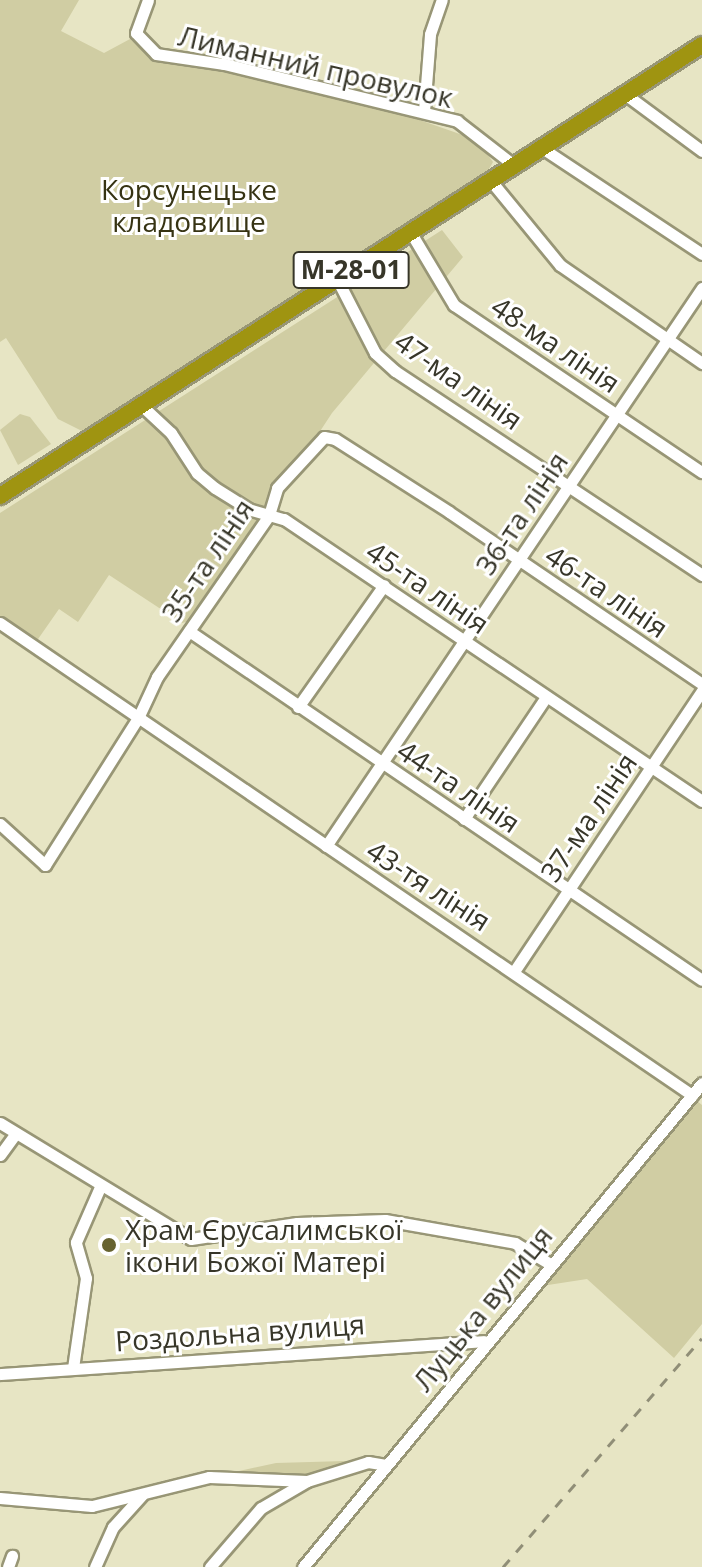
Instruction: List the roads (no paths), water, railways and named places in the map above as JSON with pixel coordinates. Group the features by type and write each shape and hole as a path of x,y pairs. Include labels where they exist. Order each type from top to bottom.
{"highway":[{"name":"М-28-01","path":"0,496 702,45"}],"street":[{"name":"Лиманний провулок","path":"148,0 136,33 156,54 224,64 424,111 476,131 515,166"},
{"path":"424,111 430,34 442,0"},
{"path":"625,94 702,151"},
{"path":"542,148 702,254"},
{"path":"491,181 545,252 702,363"},
{"name":"48-ма лінія","path":"411,233 454,305 702,472"},
{"name":"47-ма лінія","path":"337,279 375,353 395,371 702,575"},
{"name":"36-та лінія","path":"326,846 702,288"},
{"name":"45-та лінія","path":"141,405 171,433 197,473 215,488 269,515 284,519 702,801"},
{"name":"35-та лінія","path":"138,718 157,677 269,515 284,479 324,437"},
{"name":"46-та лінія","path":"324,437 335,439 702,684"},
{"path":"298,707 384,585"},
{"name":"43-тя лінія","path":"0,623 326,846 515,970 692,1095"},
{"name":"44-та лінія","path":"189,631 702,980"},
{"name":"37-ма лінія","path":"515,970 702,691"},
{"path":"464,819 546,697"},
{"path":"0,824 45,865 138,718"},
{"name":"Луцька вулиця","path":"303,1567 548,1263 702,1083"},
{"path":"0,1123 100,1187 116,1192 191,1239 297,1223 385,1220 515,1243 548,1263"},
{"path":"0,1155 16,1133"},
{"path":"73,1368 86,1278 77,1235 100,1187"},
{"name":"Роздольна вулиця","path":"0,1374 484,1341"},
{"path":"210,1567 261,1508 307,1481 368,1462 386,1465"},
{"path":"0,1498 78,1507 209,1477 307,1481"},
{"path":"95,1567 113,1527 142,1494"}],"railway":[{"path":"503,1567 702,1338"}],"place":[{"name":"Храм Єрусалимської ікони Божої Матері","path":"109,1245"}],"park label":[{"name":"Корсунецьке кладовище","path":"189,205"}]}
